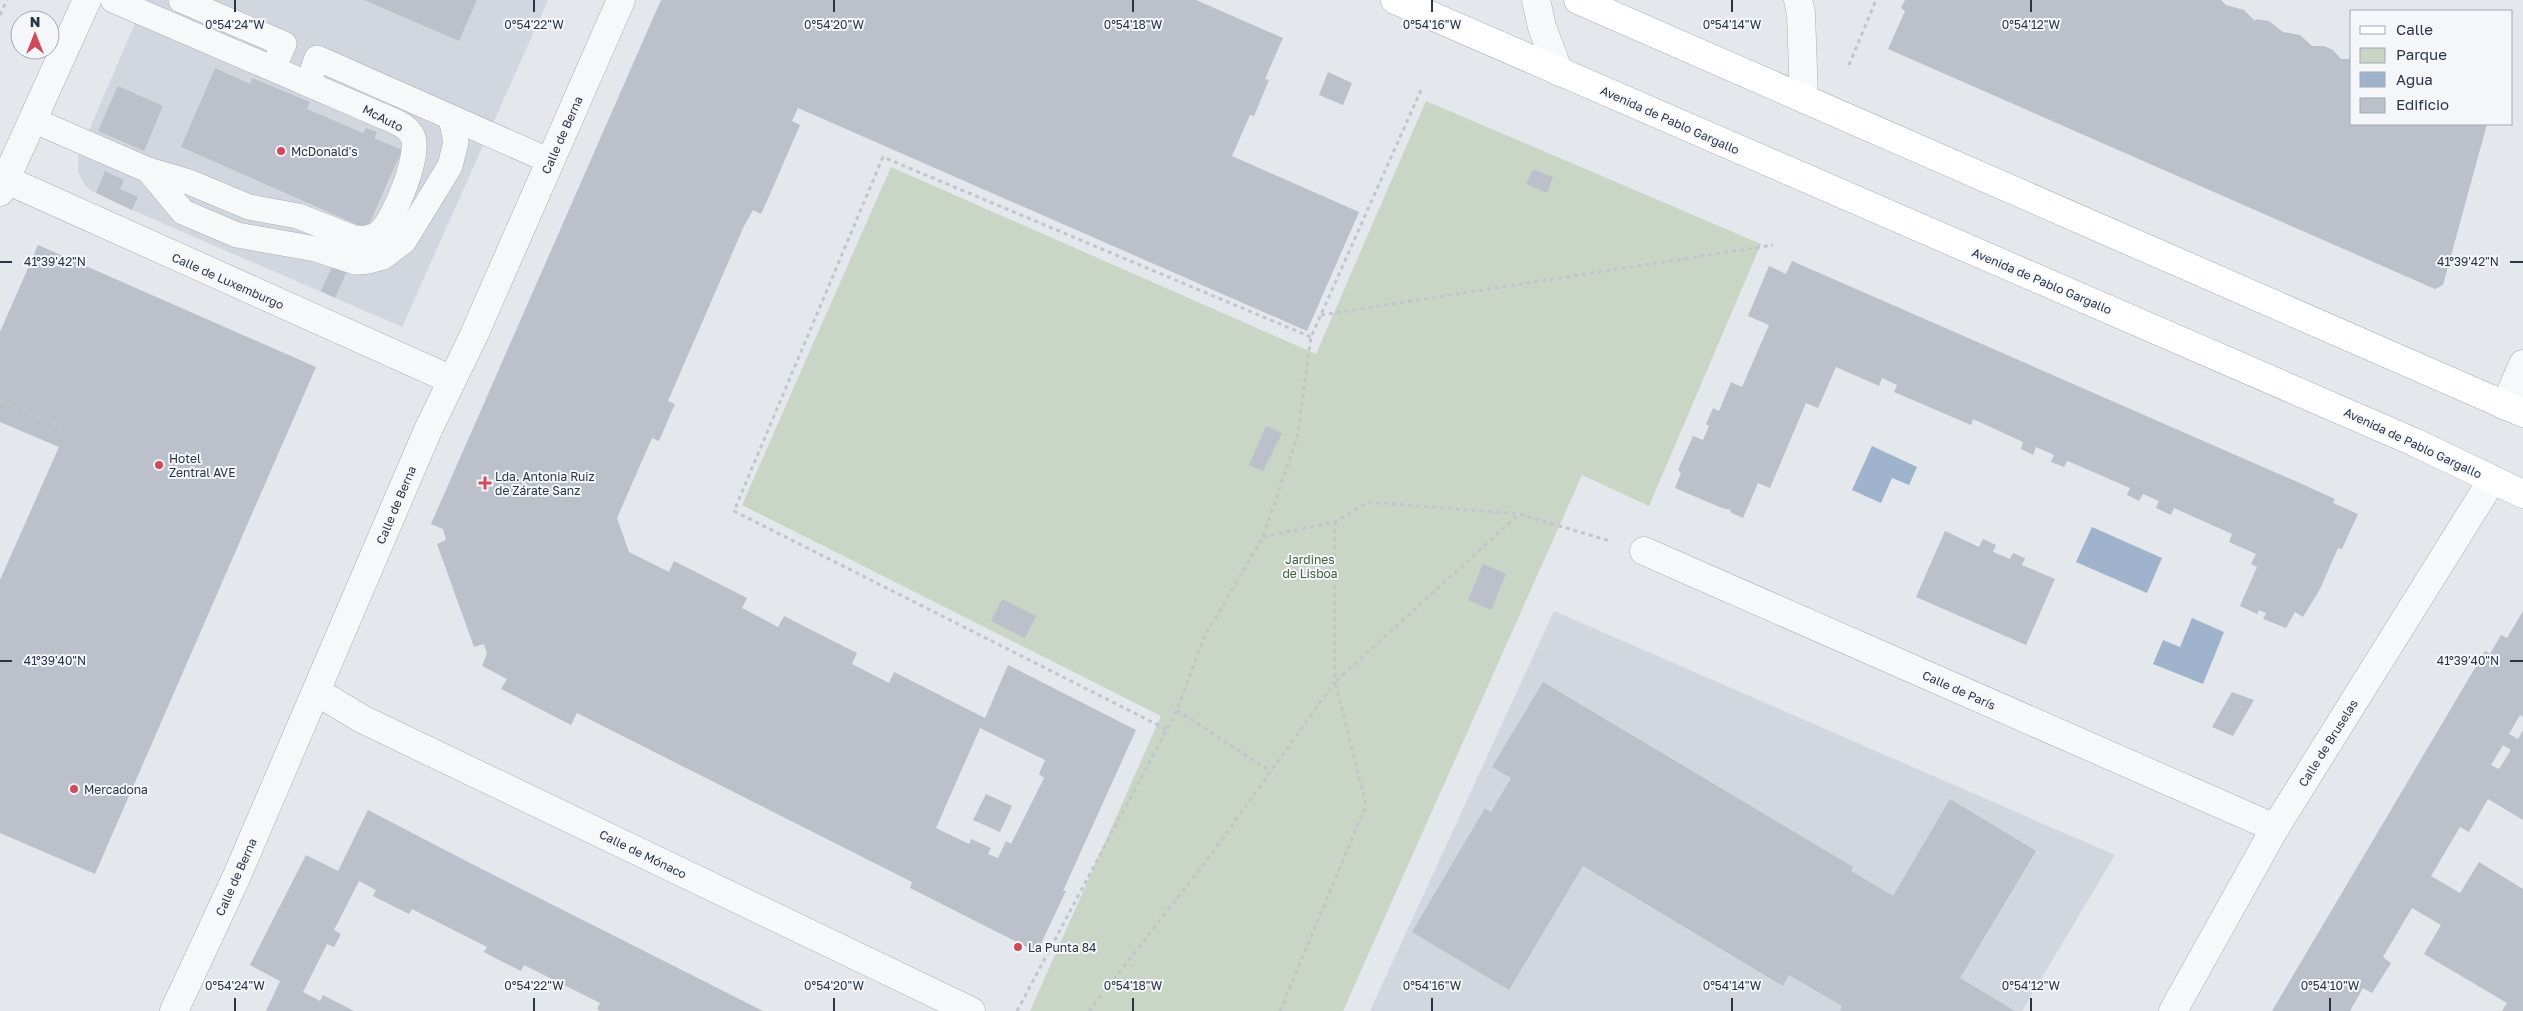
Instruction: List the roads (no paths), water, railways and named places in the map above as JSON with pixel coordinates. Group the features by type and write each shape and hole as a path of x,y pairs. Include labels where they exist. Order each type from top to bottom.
{"street":[{"path":"2,183 33,120 87,0"},
{"name":"Calle de Berna","path":"174,1011 236,878 428,430 474,335 621,0"},
{"name":"Avenida de Pablo Gargallo","path":"1395,0 2404,438 2523,494"},
{"path":"1536,0 1542,27 1558,72"},
{"path":"1578,0 2514,410 2523,364"},
{"path":"1798,0 1801,13 1804,98"},
{"name":"Calle de Luxemburgo","path":"2,183 452,380"},
{"name":"Calle de Bruselas","path":"2174,1011 2275,828 2492,480"},
{"name":"Calle de París","path":"1644,551 2275,828"},
{"name":"Calle de Mónaco","path":"317,692 362,719 971,1011"}],"lane":[{"name":"McAuto","path":"113,0 397,123 412,135 415,143 414,163 385,226 380,232 364,239 349,236 298,216 249,207 189,182 148,170"},
{"path":"181,0 284,44 278,57"},
{"path":"312,72 317,58 550,161"},
{"path":"33,120 148,170 183,212 237,235 316,249 356,262 383,257 404,241 431,199 454,154 456,142 451,118"}],"water":[{"path":"1872,446 1917,467 1909,485 1892,478 1881,503 1852,490"},
{"path":"2092,527 2162,558 2147,593 2076,562"},
{"path":"2192,618 2224,632 2203,684 2153,664 2163,640 2180,647"}],"place":[{"name":"McDonald's","path":"281,151"},
{"name":"Hotel Zentral AVE","path":"159,465"},
{"name":"Lda. Antonia Ruiz de Zárate Sanz","path":"485,483"},
{"name":"Mercadona","path":"74,789"},
{"name":"La Punta 84","path":"1018,947"}],"park label":[{"name":"Jardines de Lisboa","path":"1310,566"}]}
